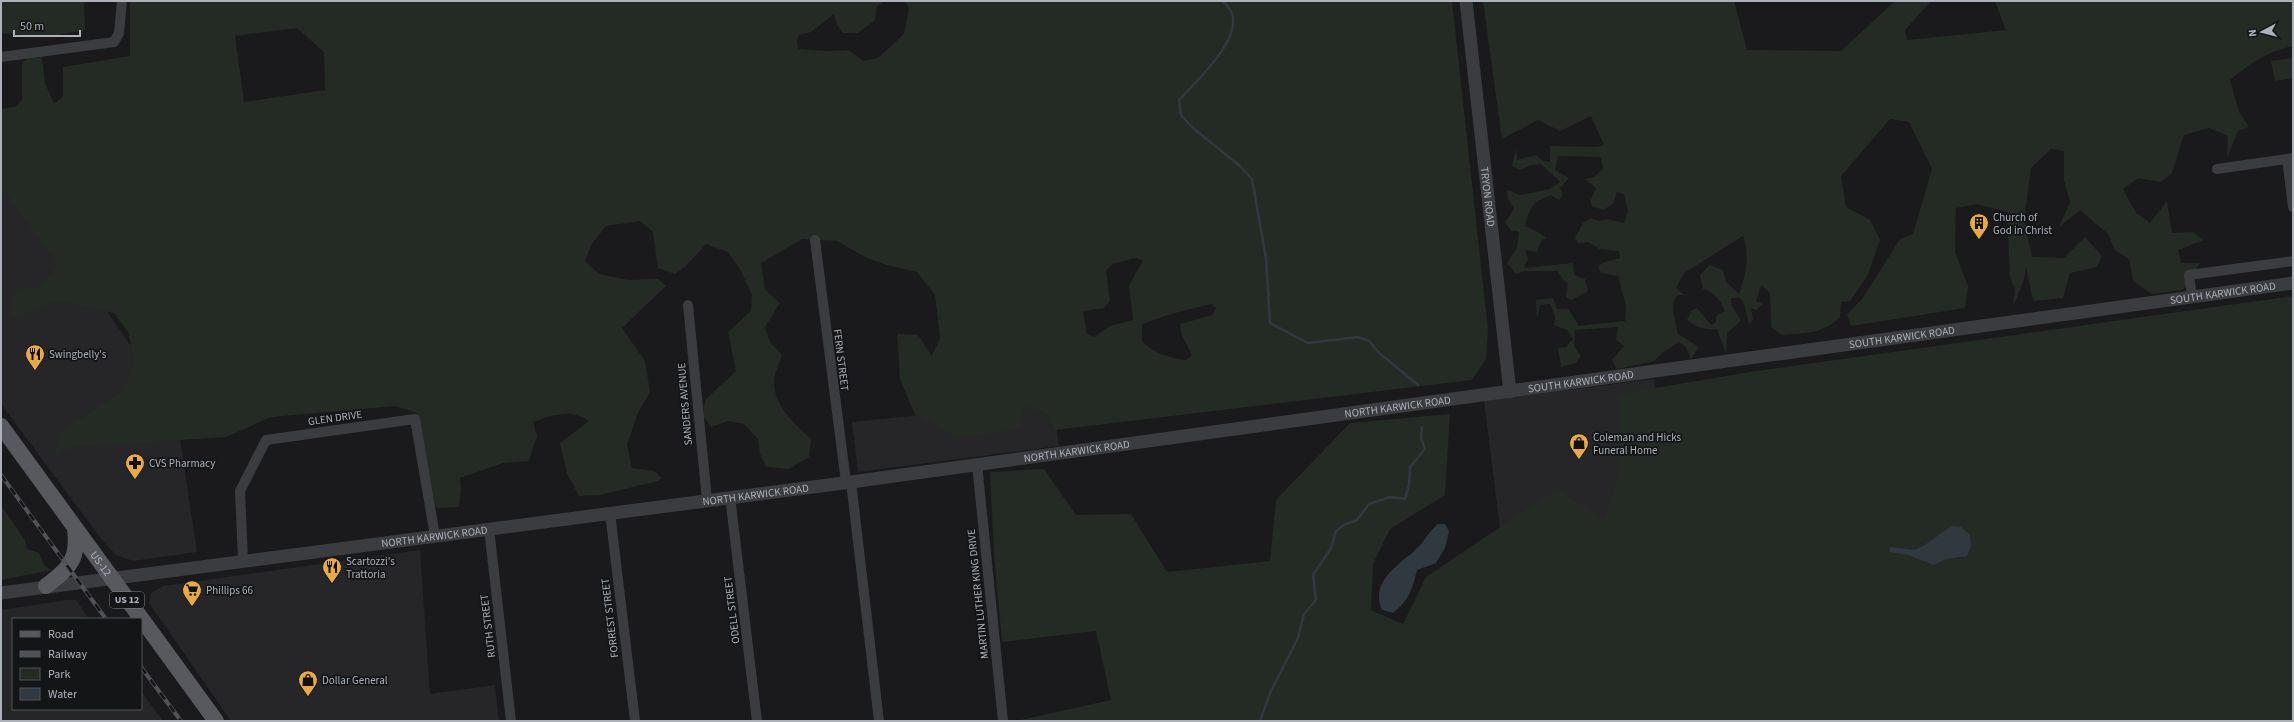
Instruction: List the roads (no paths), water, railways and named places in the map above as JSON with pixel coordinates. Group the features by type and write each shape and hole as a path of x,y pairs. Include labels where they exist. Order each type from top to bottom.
{"main road":[{"name":"US-12","path":"1,426 140,618"},
{"path":"46,586 70,565 77,543 75,528"},
{"name":"US-12","path":"142,620 216,721"}],"street":[{"path":"1,57 114,42 119,33 122,1"},
{"name":"TRYON ROAD","path":"1466,1 1510,392"},
{"path":"2217,169 2290,159 2293,207"},
{"name":"FERN STREET","path":"815,240 879,721"},
{"path":"2192,297 2189,275 2293,261"},
{"name":"SOUTH KARWICK ROAD","path":"1510,392 2293,283"},
{"name":"SANDERS AVENUE","path":"688,305 707,500"},
{"name":"NORTH KARWICK ROAD","path":"1,593 243,560 848,482 1510,392"},
{"name":"GLEN DRIVE","path":"243,560 240,491 266,440 415,419 435,536"},
{"name":"MARTIN LUTHER KING DRIVE","path":"977,464 1002,721"},
{"name":"ODELL STREET","path":"730,497 757,721"},
{"name":"FORREST STREET","path":"610,513 635,721"},
{"name":"RUTH STREET","path":"489,528 511,721"}],"water":[{"path":"1438,524 1445,524 1449,531 1445,548 1436,563 1417,570 1410,594 1399,608 1393,613 1382,610 1379,599 1380,589 1384,580 1422,543"},
{"path":"1951,526 1961,527 1970,535 1971,546 1967,556 1946,559 1934,565 1908,555 1890,552 1890,547 1914,550 1925,545"}],"waterway":[{"path":"1223,1 1231,11 1233,22 1231,34 1216,59 1179,100 1181,115 1193,128 1240,166 1252,179 1266,258 1270,323 1308,343 1358,337 1369,341 1378,352 1418,385"},
{"path":"1260,721 1271,691 1298,638 1304,614 1316,600 1313,575 1331,548 1336,531 1344,525 1357,520 1369,504 1390,497 1405,499 1409,485 1410,467 1425,449 1421,438 1422,427"}],"railway":[{"path":"1,475 105,618"},
{"path":"142,668 181,721"}],"place":[{"name":"Church of God in Christ","path":"1979,240"},
{"name":"Swingbelly's","path":"35,371"},
{"name":"Coleman and Hicks Funeral Home","path":"1579,460"},
{"name":"CVS Pharmacy","path":"135,480"},
{"name":"Scartozzi's Trattoria","path":"332,584"},
{"name":"Phillips 66","path":"192,607"},
{"name":"Dollar General","path":"308,697"}]}
